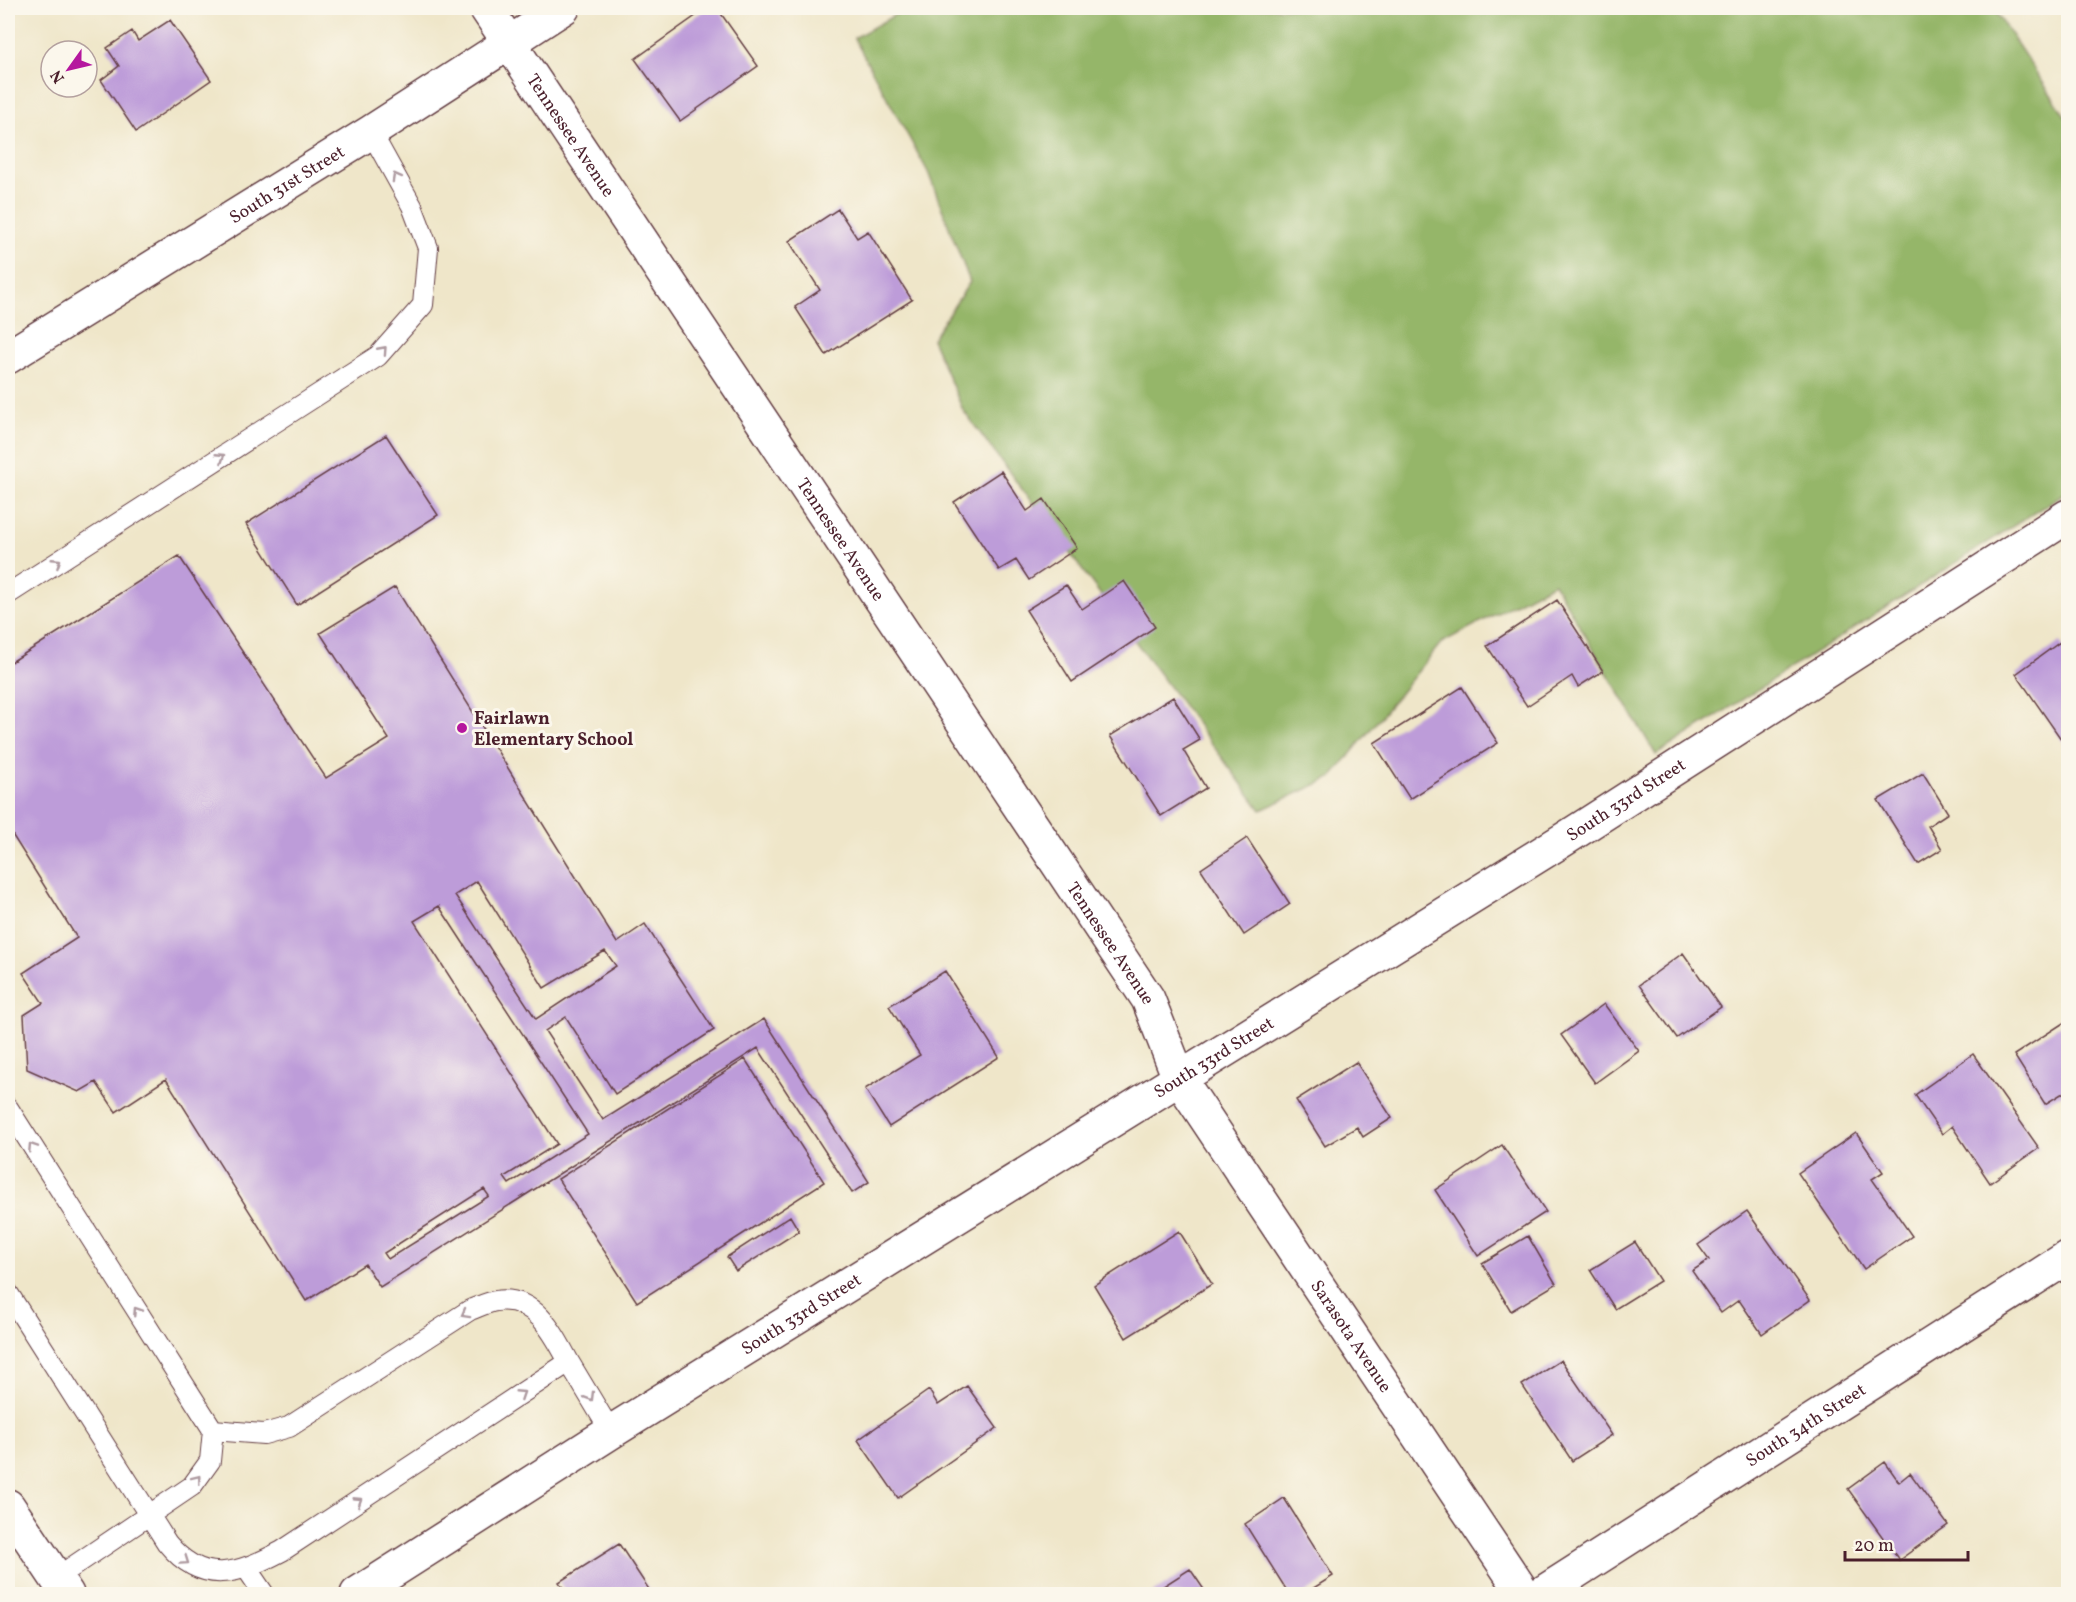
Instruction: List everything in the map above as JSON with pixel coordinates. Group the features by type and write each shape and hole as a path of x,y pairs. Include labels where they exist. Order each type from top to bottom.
{"street":[{"name":"Tennessee Avenue","path":"486,8 1148,999 1179,1078"},
{"name":"South 31st Street","path":"8,357 371,132 563,8"},
{"name":"South 33rd Street","path":"357,1594 611,1432 1563,840 2068,516"},
{"name":"Sarasota Avenue","path":"1179,1078 1524,1594"},
{"name":"South 34th Street","path":"1541,1594 2068,1257"},
{"path":"8,1506 61,1586"}],"lane":[{"path":"8,594 378,356 423,305 428,248 412,206 371,132"},
{"path":"8,1108 213,1430 210,1461 192,1486 151,1515 61,1586"},
{"path":"8,1293 167,1543 180,1559 198,1569 222,1573 248,1569 282,1551 569,1362"},
{"path":"213,1430 264,1434 289,1427 470,1310 497,1300 524,1304 548,1324 611,1432"},
{"path":"248,1569 264,1594"}],"green space":[{"path":"907,8 1993,8 2068,120 2068,491 1656,755 1554,583 1441,643 1331,778 1261,810 963,410 932,339 970,282 928,172 854,38"}],"building":[{"path":"707,8 717,8 758,66 680,121 635,59"},
{"path":"170,20 211,80 136,132 101,80 119,66 107,48 132,31 138,41"},
{"path":"838,209 857,238 868,231 912,300 826,355 795,307 820,290 789,241"},
{"path":"386,435 438,515 297,605 246,524"},
{"path":"1001,471 1027,511 1044,499 1077,548 1029,580 1016,560 999,570 954,502"},
{"path":"179,556 326,778 389,739 320,633 395,587 617,943 645,924 714,1030 615,1094 566,1017 545,1031 603,1120 764,1019 869,1182 852,1193 758,1048 380,1287 365,1264 306,1301 166,1079 116,1112 96,1082 79,1092 27,1069 24,1015 43,1003 23,973 77,938 8,828 8,664","holes":["477,881 544,988 605,951 616,966 536,1019 455,895","439,906 588,1134 509,1184 504,1177 557,1144 414,921","484,1189 489,1196 388,1259 384,1253"]},
{"path":"1124,581 1155,627 1072,682 1026,610 1066,585 1082,609"},
{"path":"1557,600 1603,671 1578,687 1572,676 1527,706 1487,646"},
{"path":"2060,642 2068,654 2068,749 2016,674"},
{"path":"1462,687 1498,743 1410,799 1374,743"},
{"path":"1173,697 1200,740 1183,750 1206,788 1161,816 1110,736"},
{"path":"1923,773 1948,813 1928,826 1942,849 1918,864 1878,800"},
{"path":"1247,838 1290,904 1244,935 1201,869"},
{"path":"1683,953 1721,1007 1677,1038 1639,985"},
{"path":"945,971 999,1057 889,1127 865,1089 920,1055 889,1006"},
{"path":"1604,1004 1639,1051 1595,1083 1561,1035"},
{"path":"2068,1020 2068,1090 2045,1104 2014,1055"},
{"path":"1973,1054 2039,1148 1990,1183 1952,1126 1942,1134 1915,1095"},
{"path":"745,1059 824,1182 637,1302 558,1179"},
{"path":"1356,1062 1392,1118 1363,1137 1357,1127 1325,1146 1296,1100"},
{"path":"1856,1133 1883,1172 1872,1179 1912,1236 1864,1269 1798,1173"},
{"path":"1502,1145 1546,1212 1478,1256 1435,1190"},
{"path":"1747,1211 1810,1300 1762,1334 1739,1300 1721,1313 1692,1271 1709,1260 1698,1245"},
{"path":"790,1216 799,1231 736,1271 727,1257"},
{"path":"1179,1231 1212,1284 1126,1338 1094,1285"},
{"path":"1528,1236 1556,1284 1511,1311 1482,1263"},
{"path":"1635,1242 1660,1281 1615,1309 1590,1270"},
{"path":"1561,1360 1612,1435 1572,1461 1522,1385"},
{"path":"967,1386 997,1428 898,1498 858,1440 929,1390 938,1405"},
{"path":"1885,1462 1899,1482 1910,1473 1948,1525 1899,1560 1848,1489"},
{"path":"1284,1498 1333,1576 1304,1594 1289,1594 1245,1524"},
{"path":"619,1544 652,1594 567,1594 559,1582"},
{"path":"1190,1569 1207,1594 1151,1594"}],"place":[{"name":"Fairlawn Elementary School","path":"462,728"}]}
